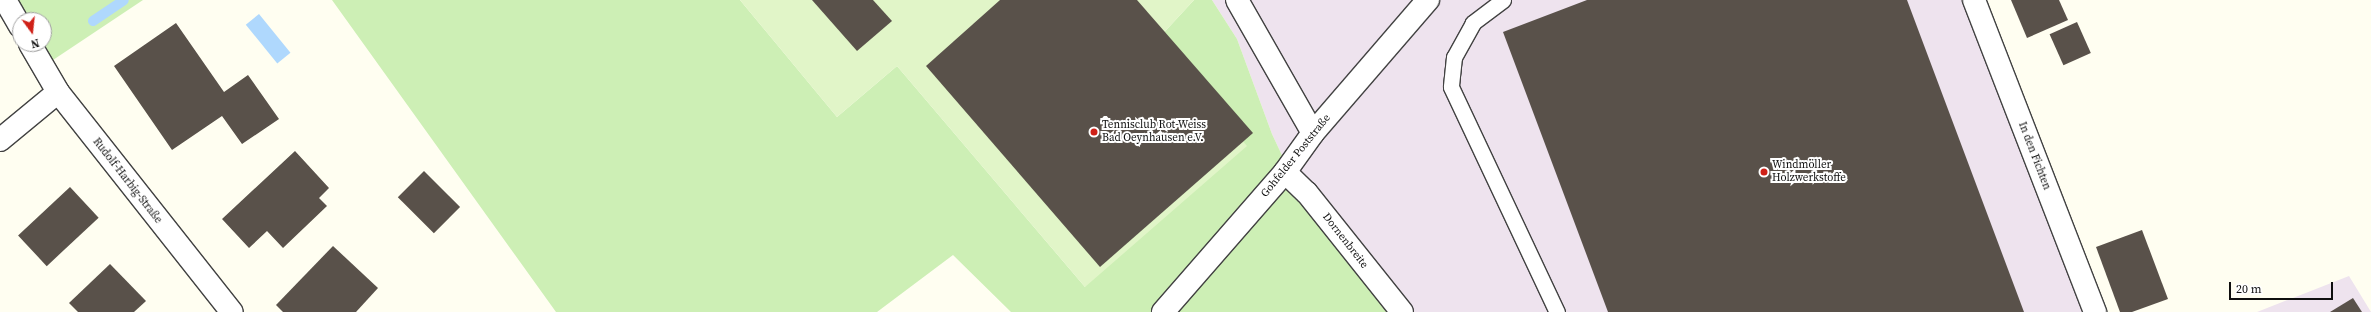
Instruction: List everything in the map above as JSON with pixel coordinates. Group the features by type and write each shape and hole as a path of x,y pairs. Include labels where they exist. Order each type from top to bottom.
{"street":[{"path":"5,0 12,12"},
{"path":"1238,0 1313,133"},
{"name":"Gohfelder Poststraße","path":"1163,312 1285,172 1313,133 1428,0"},
{"name":"In den Fichten","path":"1974,0 2095,312"},
{"name":"Rudolf-Harbig-Straße","path":"35,52 58,92 232,312"},
{"path":"0,140 58,92"},
{"name":"Dornenbreite","path":"1285,172 1307,194 1402,312"}],"lane":[{"path":"1503,0 1473,23 1454,57 1451,87 1557,312"}],"shaded area":[{"path":"1212,0 1973,0 2087,312 1392,312 1302,198 1272,134 1237,39"},
{"path":"2349,276 2371,312 2257,312"}],"green space":[{"path":"17,0 143,0 53,60 48,52 52,52 52,12 24,12"},
{"path":"332,0 740,0 837,117 897,66 1085,287 1157,40 1194,0 1212,0 1237,39 1272,134 1302,198 1392,312 1011,312 953,255 877,312 556,312"},
{"name":"Tennisclub Rot-Weiss Bad Oeynhausen e.V.","path":"740,0 1194,0 1157,40 1247,146 1085,287 897,66 837,117"}],"water":[{"path":"259,14 290,53 277,64 246,25"}],"building":[{"path":"812,0 873,0 892,21 857,51"},
{"name":"Tennisclub Rot-Weiss Bad Oeynhausen e.V.","path":"1000,0 1137,0 1253,133 1100,267 926,66"},
{"name":"Windmöller Holzwerkstoffe","path":"1587,0 1907,0 2024,312 1608,312 1503,32"},
{"path":"2011,0 2059,0 2068,20 2027,38"},
{"path":"2077,22 2091,53 2063,65 2050,34"},
{"path":"176,23 224,92 248,75 279,119 242,144 222,116 172,150 114,66"},
{"path":"295,151 329,188 319,198 327,206 283,248 267,231 249,248 222,219"},
{"path":"424,171 460,207 434,233 398,197"},
{"path":"70,187 99,218 47,266 18,235"},
{"path":"2142,230 2168,299 2132,312 2120,312 2096,247"},
{"path":"333,246 378,288 356,312 283,312 276,305"},
{"path":"110,264 146,301 134,312 78,312 69,303"},
{"path":"2353,298 2362,312 2330,312"}],"waterway":[{"path":"93,21 124,0"}],"place":[{"name":"Tennisclub Rot-Weiss Bad Oeynhausen e.V.","path":"1094,132"},
{"name":"Windmöller Holzwerkstoffe","path":"1764,172"}]}
